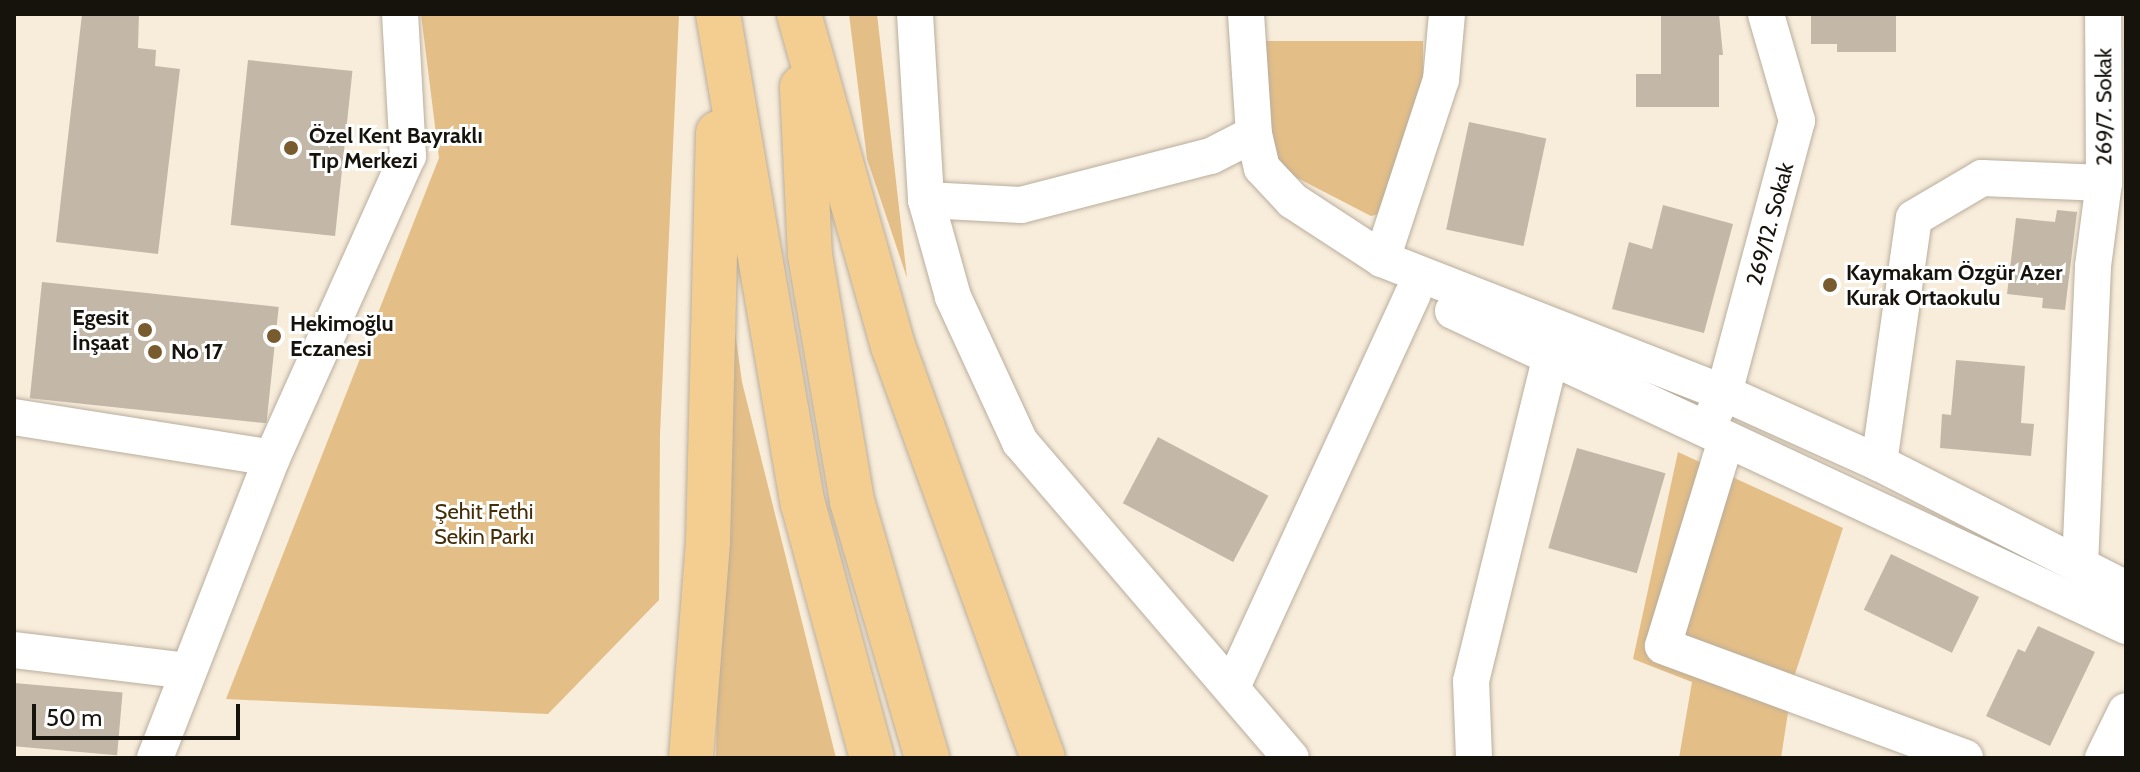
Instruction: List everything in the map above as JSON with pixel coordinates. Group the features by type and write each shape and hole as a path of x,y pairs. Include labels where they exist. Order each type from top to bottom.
{"main road":[{"path":"799,14 810,255 852,501 927,758"},
{"path":"799,14 893,346 1043,758"},
{"path":"691,758 708,541 719,24"},
{"path":"719,24 803,504 872,758"}],"street":[{"path":"155,758 272,458 408,156 400,14"},
{"path":"915,14 926,200 953,297 1020,442 1233,685 1291,758"},
{"path":"1246,14 1254,134 1262,168 1293,201 1382,259 1724,393 1879,463 2126,589"},
{"path":"1382,259 1441,80 1447,14"},
{"name":"269/12. Sokak","path":"1766,14 1797,121 1724,393 1663,646 1965,758"},
{"name":"269/7. Sokak","path":"1879,463 1914,218 1982,178 2104,183 2115,79 2103,14"},
{"path":"926,200 1021,205 1211,156 1254,134"},
{"path":"2080,565 2093,266 2104,183"},
{"path":"1382,259 1413,294 1551,355 1716,436 2126,626"},
{"path":"1233,685 1413,294"},
{"path":"1474,758 1471,681 1551,355"},
{"path":"14,417 272,458"},
{"path":"14,650 188,671"},
{"path":"2103,758 2126,711"}],"green space":[{"name":"Şehit Fethi Sekin Parkı","path":"421,14 679,14 660,434 659,600 548,714 226,699 439,158"},
{"path":"849,14 877,14 907,278 867,159"},
{"path":"1263,41 1423,41 1423,92 1388,212 1371,216 1276,167 1268,133"},
{"path":"725,260 742,382 836,758 716,758"},
{"path":"1678,452 1843,528 1793,680 1781,758 1679,758 1692,682 1633,659"}],"building":[{"path":"82,14 139,14 138,48 156,50 155,66 180,69 158,254 56,242"},
{"path":"1661,14 1719,14 1723,55 1719,55 1719,107 1636,107 1636,74 1661,74"},
{"path":"1811,14 1896,14 1896,52 1837,52 1837,44 1811,44"},
{"name":"Özel Kent Bayraklı Tıp Merkezi","path":"248,60 352,71 335,236 231,225"},
{"path":"1469,122 1546,138 1523,246 1446,230"},
{"path":"1663,205 1733,224 1704,333 1612,309 1629,242 1652,249"},
{"path":"2057,210 2077,212 2065,310 2042,308 2043,298 2007,294 2016,218 2055,222"},
{"name":"No 17","path":"42,282 279,307 266,423 30,398"},
{"path":"1956,360 2025,366 2021,423 2034,424 2031,456 1940,448 1942,414 1951,415"},
{"path":"1158,437 1268,496 1233,562 1123,503"},
{"path":"1577,448 1665,473 1637,573 1548,548"},
{"path":"1891,554 1979,597 1952,653 1864,610"},
{"path":"2038,626 2095,652 2050,746 1986,716 2018,649 2025,652"},
{"path":"14,683 123,692 117,755 14,746"}],"place":[{"name":"Özel Kent Bayraklı Tıp Merkezi","path":"291,148"},
{"name":"Kaymakam Özgür Azer Kurak Ortaokulu","path":"1830,285"},
{"name":"Egesit İnşaat","path":"145,330"},
{"name":"Hekimoğlu Eczanesi","path":"274,336"},
{"name":"No 17","path":"155,352"}]}
